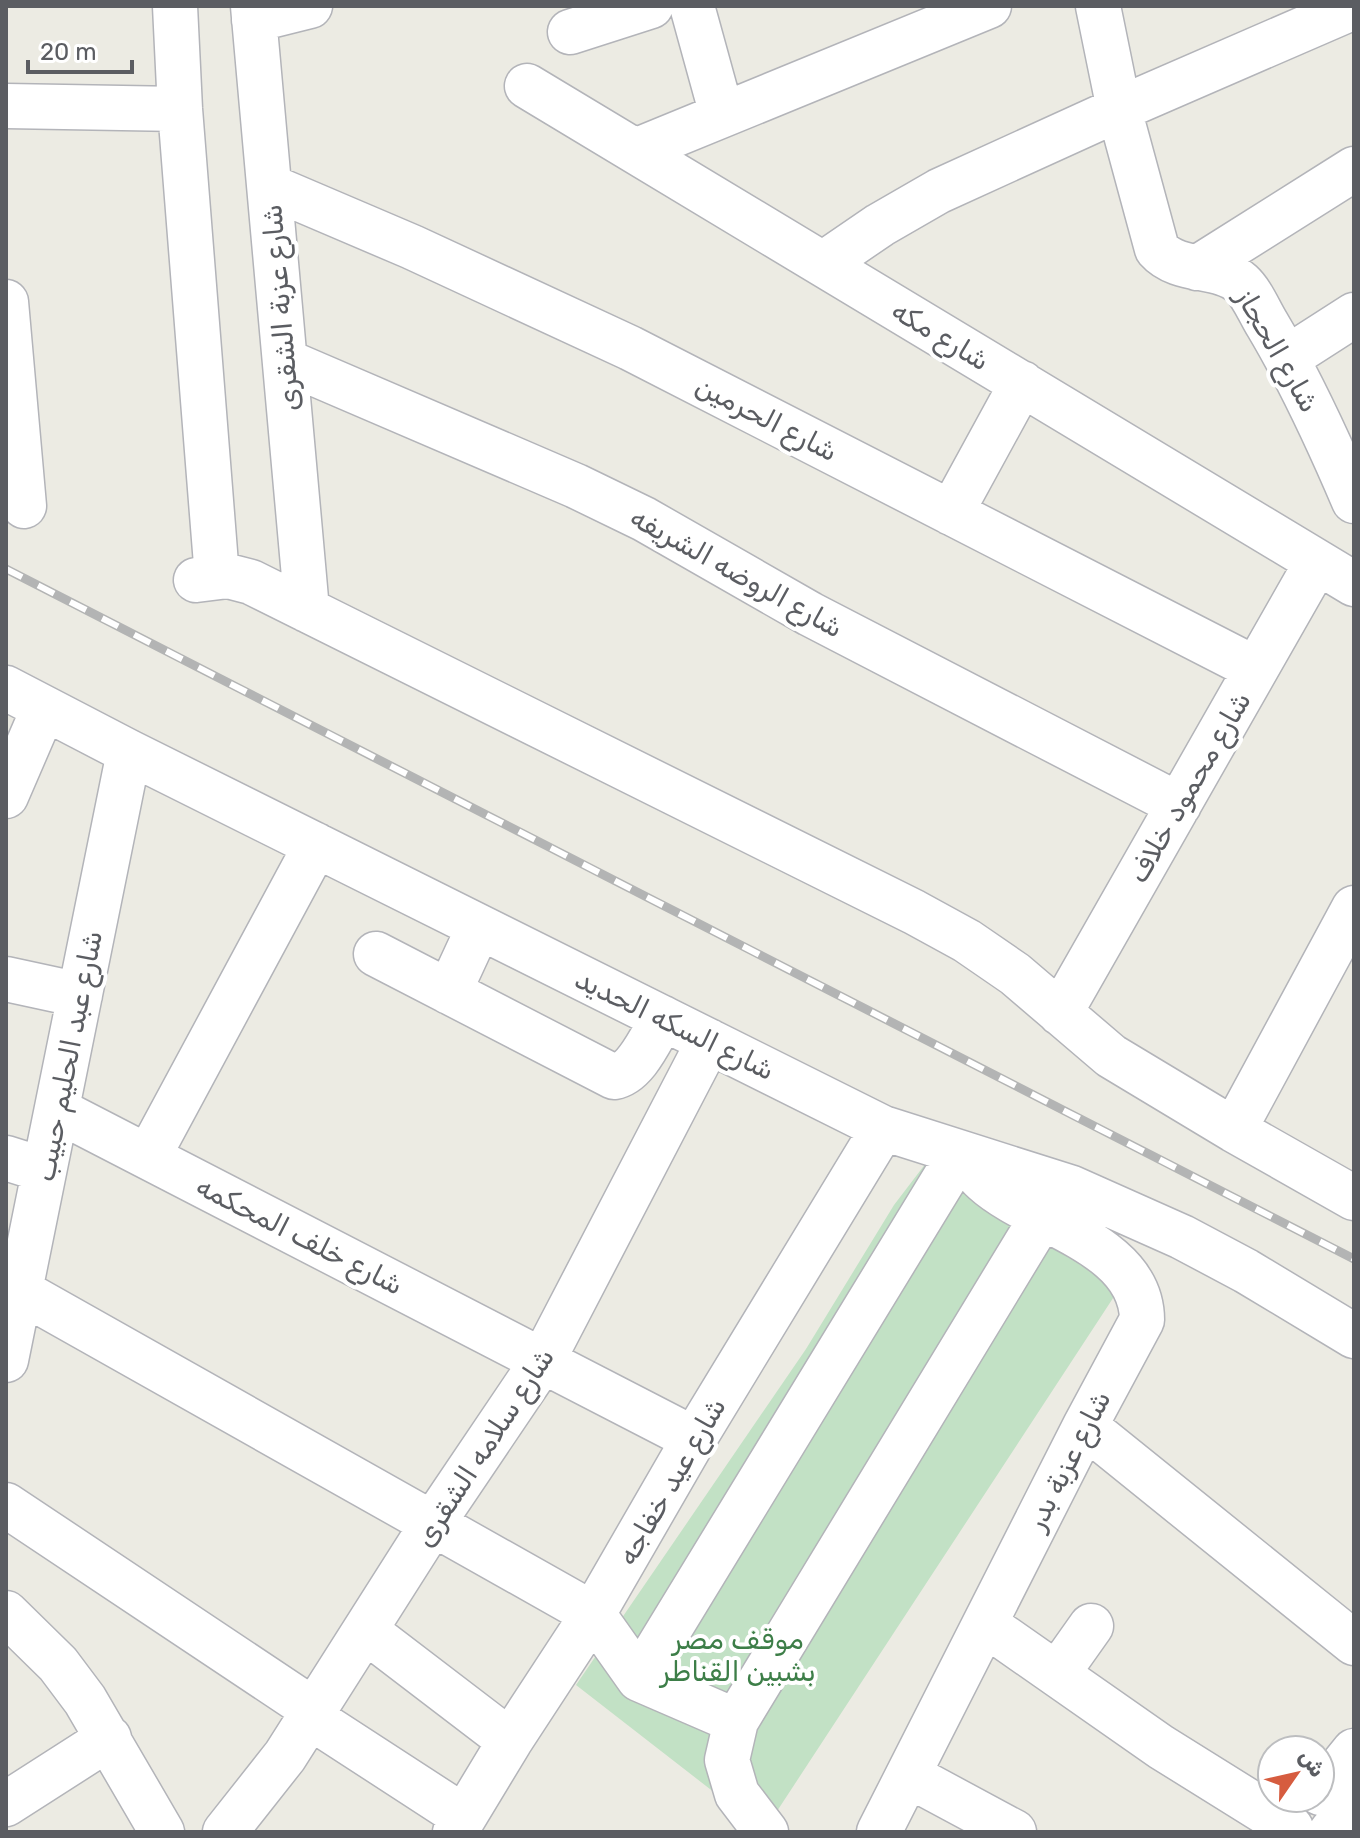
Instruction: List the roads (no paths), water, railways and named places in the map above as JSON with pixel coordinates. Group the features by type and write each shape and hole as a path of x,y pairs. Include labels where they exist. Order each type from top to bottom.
{"street":[{"path":"175,6 206,579 240,578 914,912 967,941 1003,966 1111,1056 1234,1130 1350,1187"},
{"path":"254,13 310,6"},
{"path":"570,32 651,6"},
{"path":"692,6 722,115"},
{"path":"635,151 722,115 917,20 989,6"},
{"name":"شارع الحجاز","path":"1098,6 1119,109 1157,249 1173,262 1230,276 1243,285 1287,358 1322,426 1354,501"},
{"path":"823,264 880,225 939,191 1354,7"},
{"name":"شارع عزبة الشقرى","path":"254,13 307,610"},
{"name":"شارع مكه","path":"527,86 1354,584"},
{"path":"6,106 180,109"},
{"path":"1197,268 1354,169"},
{"name":"شارع الحرمين","path":"269,186 412,247 630,348 1256,669"},
{"path":"6,302 24,506"},
{"path":"1287,358 1354,315"},
{"name":"شارع الروضه الشريفه","path":"285,361 576,486 644,519 810,614 1179,805"},
{"path":"951,513 1022,383"},
{"name":"شارع محمود خلاف","path":"1060,1013 1317,562"},
{"name":"شارع السكه الحديد","path":"6,688 883,1128 1072,1188 1141,1217 1246,1271 1354,1336"},
{"path":"6,796 44,708"},
{"name":"شارع عبد الحليم حبيب","path":"11,1325 25,1164 57,1110 129,752"},
{"path":"148,1157 316,845"},
{"path":"1234,1130 1354,908"},
{"path":"449,992 479,927"},
{"path":"376,954 614,1077 622,1076 632,1067 663,1018"},
{"path":"6,979 80,995"},
{"name":"شارع سلامه الشقرى","path":"226,1832 266,1782 313,1714 433,1523 543,1360 709,1041"},
{"name":"شارع خلف المحكمه","path":"57,1110 694,1439"},
{"name":"شارع عيد خفاجه","path":"460,1825 510,1741 593,1614 694,1439 883,1128"},
{"path":"639,1679 960,1153"},
{"name":"شارع عزبة بدر","path":"879,1832 1142,1320 1142,1302 1131,1279 1112,1258 984,1181 960,1153"},
{"path":"766,1832 737,1794 727,1760 736,1721 1042,1217"},
{"path":"11,1325 433,1523 593,1614 639,1679 736,1721"},
{"path":"1085,1426 1354,1643"},
{"path":"6,1505 313,1714 460,1825"},
{"path":"6,1613 58,1664 85,1700 162,1832"},
{"path":"985,1624 1161,1747 1306,1823 1354,1805"},
{"path":"1057,1674 1091,1626"},
{"path":"366,1631 510,1741"},
{"path":"6,1804 109,1738"},
{"path":"1336,1773 1354,1751"},
{"path":"908,1775 1014,1832"}],"railway":[{"path":"6,569 1354,1259"}],"park label":[{"name":"موقف مصر بشبين القناطر","path":"738,1655"}]}
